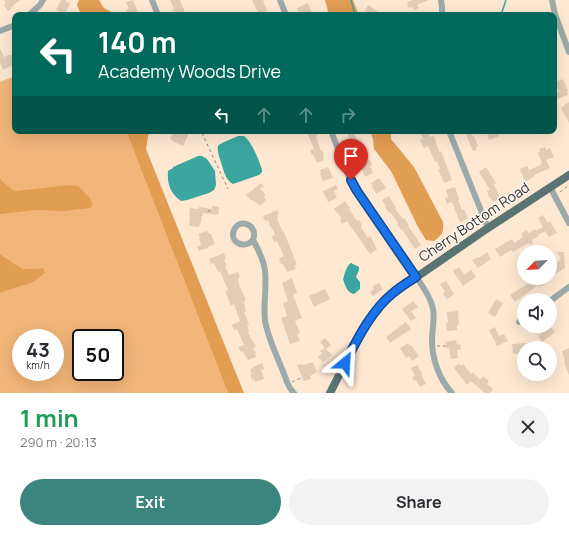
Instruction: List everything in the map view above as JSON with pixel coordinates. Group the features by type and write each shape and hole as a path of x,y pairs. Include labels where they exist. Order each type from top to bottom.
{"main road":[{"name":"Cherry Bottom Road","path":"330,393 361,332 380,306 392,294 488,228 569,175"}],"street":[{"path":"32,12 40,5 42,0"},
{"path":"152,0 157,12"},
{"path":"280,0 285,12"},
{"path":"441,0 442,12"},
{"path":"552,0 554,12"},
{"path":"557,22 569,52"},
{"path":"0,31 12,26"},
{"path":"332,134 353,186 432,302 434,311 432,340 434,357 445,386 452,393"},
{"path":"450,134 488,228"},
{"path":"550,187 569,223"},
{"path":"253,240 260,254 265,270 265,321 288,384 294,393"},
{"path":"557,296 569,287"}],"path":[{"path":"202,134 228,189"},
{"path":"558,193 569,185"},
{"path":"433,347 446,346"},
{"path":"288,384 303,377"}],"shaded area":[{"path":"79,0 99,0 104,8 111,12 80,12 77,5"},
{"path":"325,0 353,0 358,12 328,12"},
{"path":"12,77 12,134 127,134 228,393 0,393 0,293 25,285 43,268 23,269 0,254 0,82"},
{"path":"127,134 148,134 146,149 244,393 228,393"},
{"path":"371,134 391,134 391,139 414,167 443,222 442,233 434,241 426,240 418,227 391,171 374,149"},
{"path":"0,178 14,191 70,185 78,186 89,197 93,204 90,208 64,211 35,210 0,214"},
{"path":"0,254 23,269 43,268 45,273 33,282 0,293"}],"water":[{"path":"238,136 244,136 250,142 257,156 262,172 259,175 233,184 228,180 225,173 219,155 218,146 221,143"},
{"path":"198,156 202,156 207,159 215,171 216,185 214,190 209,193 181,201 174,195 170,188 168,171 173,167"},
{"path":"351,263 359,267 356,277 360,282 360,289 354,294 348,290 343,279 349,264"}],"building":[{"path":"4,0 21,0 13,5 14,6 8,11 4,5 6,4"},
{"path":"61,0 67,0 66,2 70,3 66,12 58,12 56,10"},
{"path":"133,0 138,12 127,12 126,10 129,9 126,2"},
{"path":"170,0 180,0 185,12 173,12 172,10 174,9"},
{"path":"252,0 265,0 263,1 268,12 258,12"},
{"path":"413,0 429,0 417,5 419,8 414,10 413,7 409,8 407,2"},
{"path":"308,3 312,12 299,12 297,8"},
{"path":"368,5 378,12 364,12"},
{"path":"0,48 4,57 12,55 12,66 3,70 0,63"},
{"path":"563,79 568,95 557,99 557,92 559,92 557,81"},
{"path":"569,102 569,123 561,108"},
{"path":"172,134 189,134 183,146 172,141 170,138"},
{"path":"308,134 316,134 321,151 322,150 324,154 324,160 317,163 310,150 314,149"},
{"path":"347,134 354,134 359,144 361,146 364,145 366,150 355,155"},
{"path":"421,134 428,134 430,137 434,136 439,152 441,151 452,180 444,183 438,169 440,169 437,161 435,162 428,146 424,148 420,140 423,139"},
{"path":"466,134 472,134 473,137 474,136 478,146 476,147 477,150 473,151"},
{"path":"487,134 498,134 499,136 489,140"},
{"path":"545,147 546,150 550,148 554,157 546,160 550,168 525,181 520,169 527,166 529,170 541,165 540,164 542,163 538,153 540,152 539,149"},
{"path":"370,160 372,165 370,166 373,173 365,177 359,165"},
{"path":"328,167 333,178 323,181 320,170"},
{"path":"486,167 496,183 494,184 500,199 493,202 487,191 490,190 479,172"},
{"path":"379,178 386,188 376,194 371,183"},
{"path":"261,183 264,186 260,189 266,195 264,197 266,200 260,206 246,195"},
{"path":"336,185 338,189 334,191 337,198 328,202 323,191"},
{"path":"455,187 462,210 464,209 468,218 460,222 452,202 447,204 445,198 448,197 446,190"},
{"path":"389,196 396,208 395,209 403,219 404,218 421,245 415,249 397,224 398,223 385,207 386,206 382,200"},
{"path":"345,201 357,221 359,220 362,225 362,229 368,238 370,236 377,249 370,254 347,221 342,224 340,220 342,219 334,209"},
{"path":"212,206 219,207 218,215 203,213 199,227 189,226 190,208 198,209 199,207 212,209"},
{"path":"277,210 279,214 277,215 277,219 284,232 297,265 294,266 296,269 287,272 283,264 281,264 279,258 284,256 277,241 274,242 272,236 275,235 268,220 265,221 263,216"},
{"path":"543,215 548,223 550,221 557,233 549,237 545,231 532,240 533,243 530,245 528,243 525,245 517,245 517,250 513,252 511,250 500,257 495,249 512,239 514,243 523,237 521,234 526,230 529,233 535,229 536,231 543,227 538,218"},
{"path":"207,231 211,234 215,244 199,251 197,247 201,245 198,234"},
{"path":"487,252 491,259 478,268 472,260 478,257 479,258"},
{"path":"557,252 564,252 565,268 557,273 557,262 561,259"},
{"path":"224,253 226,259 224,260 227,265 225,266 229,275 238,272 240,277 238,278 239,285 246,300 244,301 246,311 244,312 249,324 247,325 248,332 256,347 253,348 256,353 256,357 248,360 243,351 241,352 238,347 244,345 237,329 234,330 232,325 240,321 234,304 231,306 225,291 228,290 220,271 218,272 214,263 211,264 209,259"},
{"path":"459,267 464,275 471,270 476,277 463,286 453,271"},
{"path":"292,278 297,293 293,295 302,318 295,321 300,333 297,334 300,341 290,344 281,318 287,316 283,303 288,301 282,283"},
{"path":"446,281 454,294 447,299 443,294 445,292 440,284"},
{"path":"379,283 383,289 373,296 370,292 374,289 373,286"},
{"path":"525,285 538,285 527,293 517,293 517,301 515,302 510,295"},
{"path":"325,289 330,299 314,307 309,296"},
{"path":"496,299 503,303 495,317 488,313"},
{"path":"413,301 418,307 411,311 416,318 411,321 402,309"},
{"path":"458,311 459,325 457,325 457,330 447,331 447,312"},
{"path":"406,322 411,329 390,343 386,337"},
{"path":"495,327 499,336 504,334 508,341 497,346 489,330"},
{"path":"542,333 554,333 543,341 541,341 538,336"},
{"path":"325,338 331,345 326,349 332,355 323,362 318,357 322,353 320,351 325,348 320,342"},
{"path":"456,340 457,345 460,344 461,349 457,350 458,358 451,359 449,348 447,349 445,342"},
{"path":"408,343 419,356 412,361 409,356 406,358 400,348"},
{"path":"512,344 517,344 517,354 513,354"},
{"path":"569,348 569,375 562,351"},
{"path":"313,362 317,372 310,376 311,379 304,381 297,365"},
{"path":"262,363 264,369 261,370 264,379 255,382 254,379 252,380 250,375 252,374 250,369"},
{"path":"459,363 460,366 463,364 471,374 473,372 479,379 483,376 489,381 487,384 493,389 490,393 485,393 471,381 467,385 454,368"},
{"path":"417,365 426,384 420,387 416,380 414,381 412,377 415,376 411,368"}],"waterway":[{"path":"351,0 354,12"},
{"path":"502,12 506,0"}],"route":[{"path":"345,363 361,332 380,306 392,294 416,277 353,186 351,180"}]}
